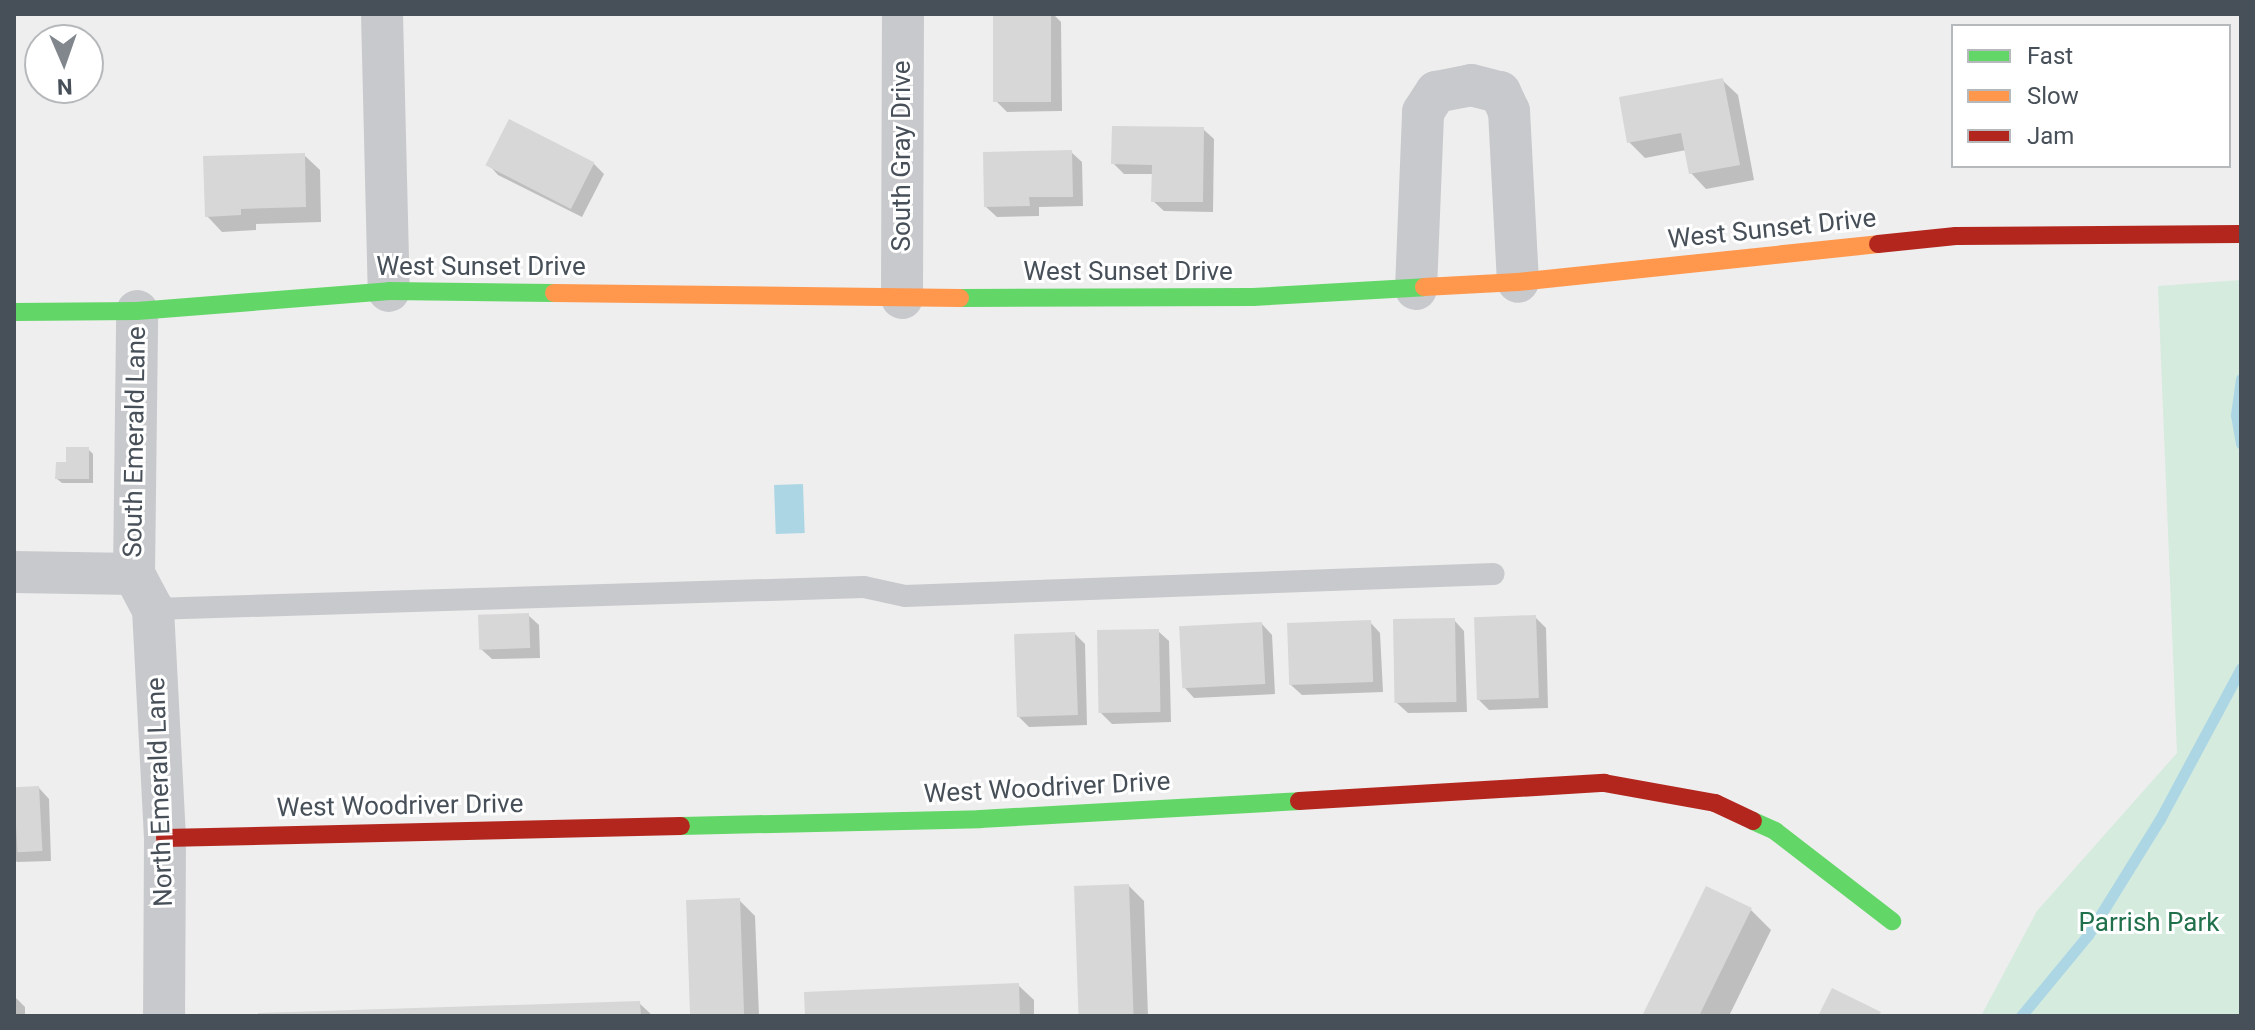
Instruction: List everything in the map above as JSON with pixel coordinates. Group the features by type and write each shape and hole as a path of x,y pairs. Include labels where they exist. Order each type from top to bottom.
{"street":[{"path":"382,14 389,291"},
{"name":"South Gray Drive","path":"902,298 903,14"},
{"path":"1416,289 1423,112 1436,92 1471,85 1500,92 1509,111 1518,282"},
{"name":"West Sunset Drive","path":"14,312 137,311 389,291 902,298 1253,297 1518,282 1956,236 2241,234"},
{"name":"South Emerald Lane","path":"137,311 143,591"},
{"path":"14,572 143,591"},
{"name":"North Emerald Lane","path":"143,591 165,838 164,1016"},
{"name":"West Woodriver Drive","path":"165,838 980,819 1604,783 1715,803 1775,831 1892,921"}],"lane":[{"path":"143,591 864,587 905,596 1494,574"}],"green space":[{"name":"Parrish Park","path":"2241,280 2241,1016 1981,1016 2037,911 2177,753 2158,286"}],"water":[{"path":"803,484 805,533 776,534 774,485"}],"building":[{"path":"993,14 1051,14 1051,102 993,102"},
{"path":"1723,78 1740,165 1689,174 1681,133 1627,143 1619,97"},
{"path":"509,119 595,163 571,209 485,165"},
{"path":"1112,126 1204,127 1203,202 1151,202 1152,165 1111,164"},
{"path":"1072,150 1073,197 1029,197 1030,206 984,207 983,152"},
{"path":"305,153 306,207 241,209 241,215 205,217 203,156"},
{"path":"66,447 89,447 89,479 55,479 56,462 66,462"},
{"path":"529,613 530,648 479,650 478,615"},
{"path":"1536,615 1539,698 1477,700 1474,617"},
{"path":"1455,618 1456,702 1394,703 1393,619"},
{"path":"1371,620 1373,682 1289,685 1287,623"},
{"path":"1262,622 1265,684 1182,688 1179,626"},
{"path":"1159,629 1160,712 1098,713 1097,630"},
{"path":"1075,632 1078,715 1017,717 1014,634"},
{"path":"39,786 42,851 17,852 14,787"},
{"path":"1129,884 1134,1016 1079,1016 1074,886"},
{"path":"1706,886 1752,908 1699,1016 1642,1016"},
{"path":"740,898 744,1016 690,1016 686,900"},
{"path":"1019,983 1020,1016 805,1016 804,992"},
{"path":"1832,988 1881,1012 1879,1016 1818,1016"},
{"path":"640,1001 641,1016 258,1016 258,1013"}],"waterway":[{"path":"2241,379 2236,415 2241,444"},
{"path":"2021,1016 2088,935 2160,819 2241,668"}],"traffic: fast":[{"path":"960,298 1253,297 1424,287"},
{"path":"14,312 137,311 389,291 554,293"},
{"path":"681,826 980,819 1299,801"},
{"path":"1753,821 1775,831 1892,921"}],"traffic: slow":[{"path":"1424,287 1518,282 1878,244"},
{"path":"554,293 960,298"}],"traffic: jam":[{"path":"1878,244 1956,236 2241,234"},
{"path":"1299,801 1604,783 1715,803 1753,821"},
{"path":"165,838 681,826"}]}
